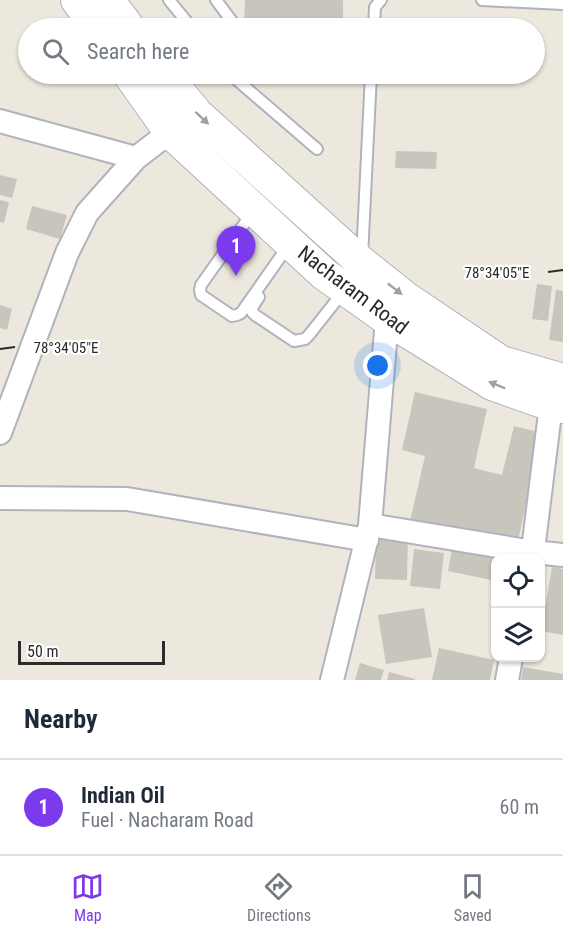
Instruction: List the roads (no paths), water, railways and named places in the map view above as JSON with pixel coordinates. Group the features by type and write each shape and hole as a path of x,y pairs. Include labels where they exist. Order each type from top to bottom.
{"main road":[{"path":"77,0 90,18"},
{"path":"108,0 121,18"},
{"name":"Nacharam Road","path":"136,84 170,132 324,274 387,319 492,384 559,397"},
{"name":"Nacharam Road","path":"172,84 197,114 362,263 406,298 501,362 559,397"}],"street":[{"path":"67,0 77,0"},
{"path":"0,121 136,158"},
{"path":"0,433 67,253 87,213 136,158 170,132"},
{"path":"332,680 368,533 387,319"},
{"path":"532,554 559,397"},
{"path":"0,498 127,499 525,554"},
{"path":"545,555 563,555"},
{"path":"507,680 510,662"}],"lane":[{"path":"169,0 184,18"},
{"path":"216,0 230,18"},
{"path":"374,18 375,8 381,0"},
{"path":"482,0 563,4"},
{"path":"242,84 317,149"},
{"path":"362,263 371,84"},
{"path":"254,209 201,285 201,295 231,316 237,315 292,245"},
{"path":"292,245 257,299 252,312 255,315 294,341 300,341 309,335 345,289"}],"place":[{"name":"Indian Oil","path":"236,276"}]}
